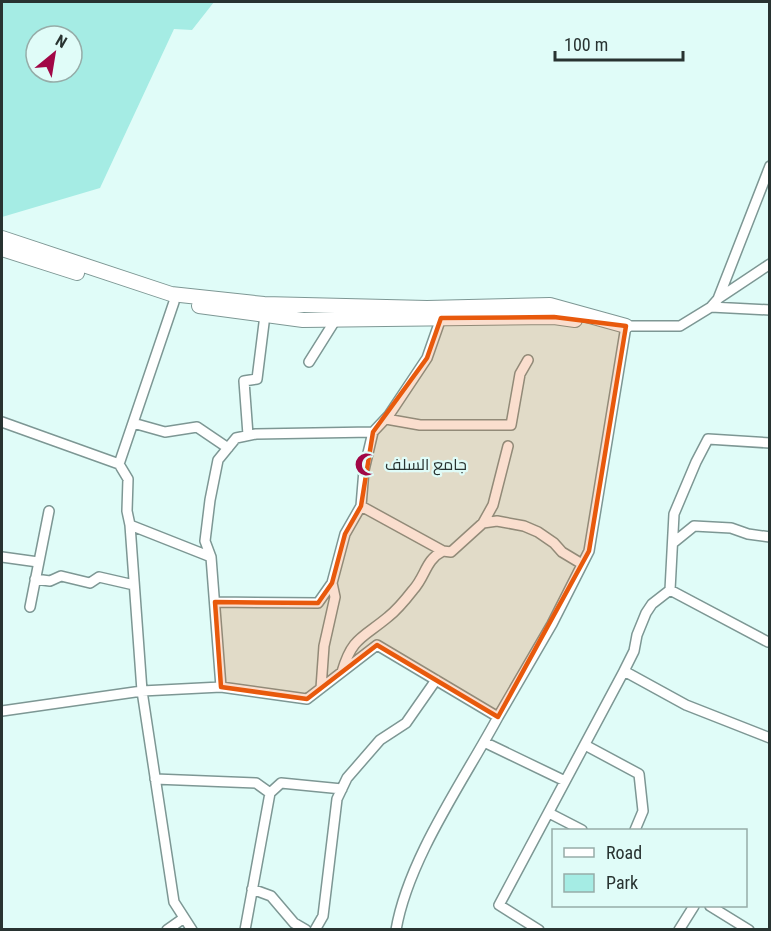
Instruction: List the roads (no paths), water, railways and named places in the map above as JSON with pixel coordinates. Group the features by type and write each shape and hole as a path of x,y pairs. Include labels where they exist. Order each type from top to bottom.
{"main road":[{"path":"2,238 171,294 264,304 427,308 550,305 626,326"},
{"path":"2,249 174,302 303,320 554,317 626,326"}],"street":[{"path":"718,299 770,166"},
{"path":"396,930 410,879 484,742 552,624 589,552 626,326 680,326 711,307 718,299 770,264"},
{"path":"119,464 174,302"},
{"path":"711,307 770,310"},
{"path":"249,435 244,381 257,379 265,315"},
{"path":"215,602 318,603 332,583 345,534 361,506 364,470 373,432 386,419 427,358 441,318"},
{"path":"309,362 336,319"},
{"path":"386,419 420,425 512,425 520,374 528,360"},
{"path":"2,422 119,464 128,479 127,511 130,525 142,691 174,902 192,930"},
{"path":"133,423 165,432 197,427 228,448"},
{"path":"221,687 212,557 205,541 218,460 236,438 249,435 373,432"},
{"path":"539,930 499,905 624,671 634,651 637,635 646,614 652,604 670,590 674,514 696,462 708,439 770,443"},
{"path":"361,506 443,551 451,552 483,523 493,505 508,446"},
{"path":"30,607 49,511"},
{"path":"483,523 497,520 524,526 538,532 562,552 582,564"},
{"path":"130,525 212,557"},
{"path":"673,543 694,526 730,528 748,534 770,537"},
{"path":"342,672 348,652 368,631 389,617 416,588 433,556 443,551"},
{"path":"2,557 38,562"},
{"path":"35,579 51,581 60,576 90,583 99,577 134,585"},
{"path":"321,688 324,646 335,597 332,583"},
{"path":"670,590 769,643"},
{"path":"2,711 142,691 221,687 307,699 377,645 498,717"},
{"path":"624,671 686,705 770,738"},
{"path":"315,930 323,916 337,799 347,778 380,740 406,723 436,680"},
{"path":"484,742 565,782"},
{"path":"585,745 639,774 644,811 636,829"},
{"path":"155,779 256,783 270,793"},
{"path":"244,930 270,793 280,783 342,789"},
{"path":"549,813 578,829"},
{"path":"252,889 271,896 294,923 306,930"},
{"path":"679,930 693,907"},
{"path":"712,907 749,930"},
{"path":"167,930 184,918"}],"place":[{"name":"جامع السلف","path":"367,464"}]}
